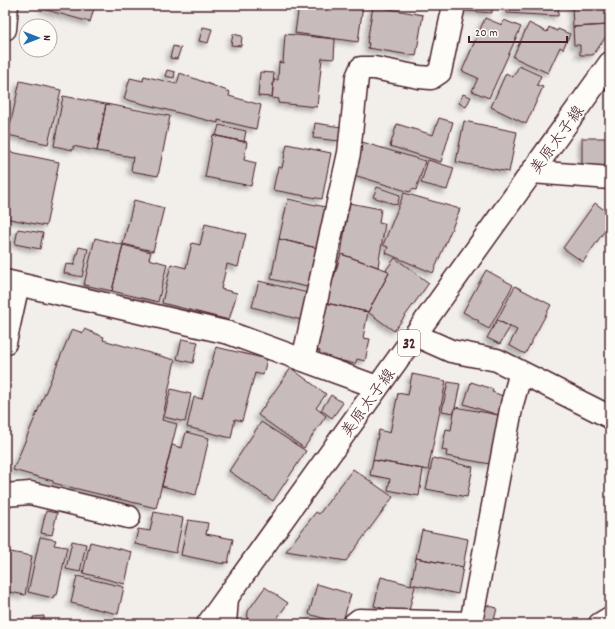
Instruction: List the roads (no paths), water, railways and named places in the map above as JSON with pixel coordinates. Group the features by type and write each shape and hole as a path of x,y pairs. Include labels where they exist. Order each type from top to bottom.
{"street":[{"path":"5,29 7,5"},
{"path":"303,360 349,153 357,77 361,68 374,68 431,78 440,72 454,5"},
{"name":"美原太子線","path":"208,624 610,63"},
{"path":"532,172 610,178"},
{"path":"5,343 11,283 230,333 377,387"},
{"path":"415,335 451,352 497,360 610,417"},
{"path":"354,624 359,620 471,623 512,404 520,372"},
{"path":"5,495 30,493 129,517"},
{"path":"225,624 227,598"},
{"path":"600,624 610,618"}]}
